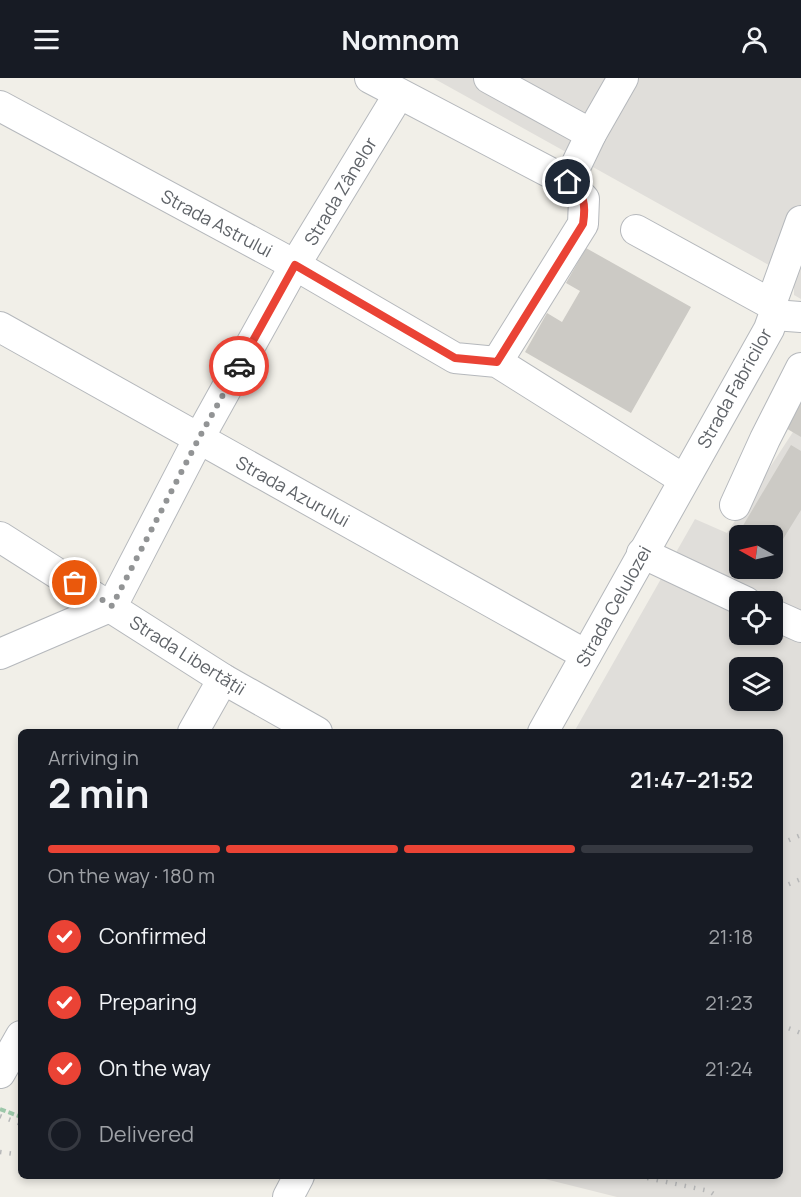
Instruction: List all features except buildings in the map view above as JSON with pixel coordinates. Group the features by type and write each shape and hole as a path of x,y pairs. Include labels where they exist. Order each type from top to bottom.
{"street":[{"path":"370,78 568,182 584,199 583,224 497,362"},
{"path":"489,78 591,134"},
{"path":"568,182 591,134 623,78"},
{"name":"Strada Zânelor","path":"112,606 199,438 295,265 399,94"},
{"name":"Strada Astrului","path":"0,106 295,265 455,358 497,362 683,479"},
{"path":"782,312 801,221"},
{"name":"Strada Fabricilor","path":"636,230 782,312 769,329 683,479"},
{"name":"Strada Azurului","path":"0,327 586,655"},
{"path":"735,504 801,368"},
{"name":"Strada Celulozei","path":"545,729 683,479"},
{"name":"Strada Libertății","path":"0,537 112,606 223,679 312,729"},
{"path":"642,553 729,594"},
{"path":"0,654 112,606"},
{"path":"783,619 801,627"},
{"path":"195,729 223,679"},
{"path":"0,1073 18,1041"},
{"path":"288,1197 297,1179"}],"path":[{"path":"0,1109 18,1116"}],"shaded area":[{"path":"433,78 801,78 801,299 794,295 794,279"},
{"path":"801,388 801,1197 617,1197 545,1179 783,1179 783,729 576,729 695,519 727,533 729,530 729,579 783,579 783,525 732,525 793,432"}],"railway":[{"path":"783,843 801,835"},
{"path":"783,887 801,879"},
{"path":"783,1026 801,1033"},
{"path":"0,1116 18,1123"},
{"path":"0,1152 18,1155"},
{"path":"652,1179 709,1191 718,1197"}],"way so far":[{"path":"75,583 112,606 239,366"}],"route":[{"path":"239,366 295,265 455,358 497,362 583,224 584,199 568,182"}]}
